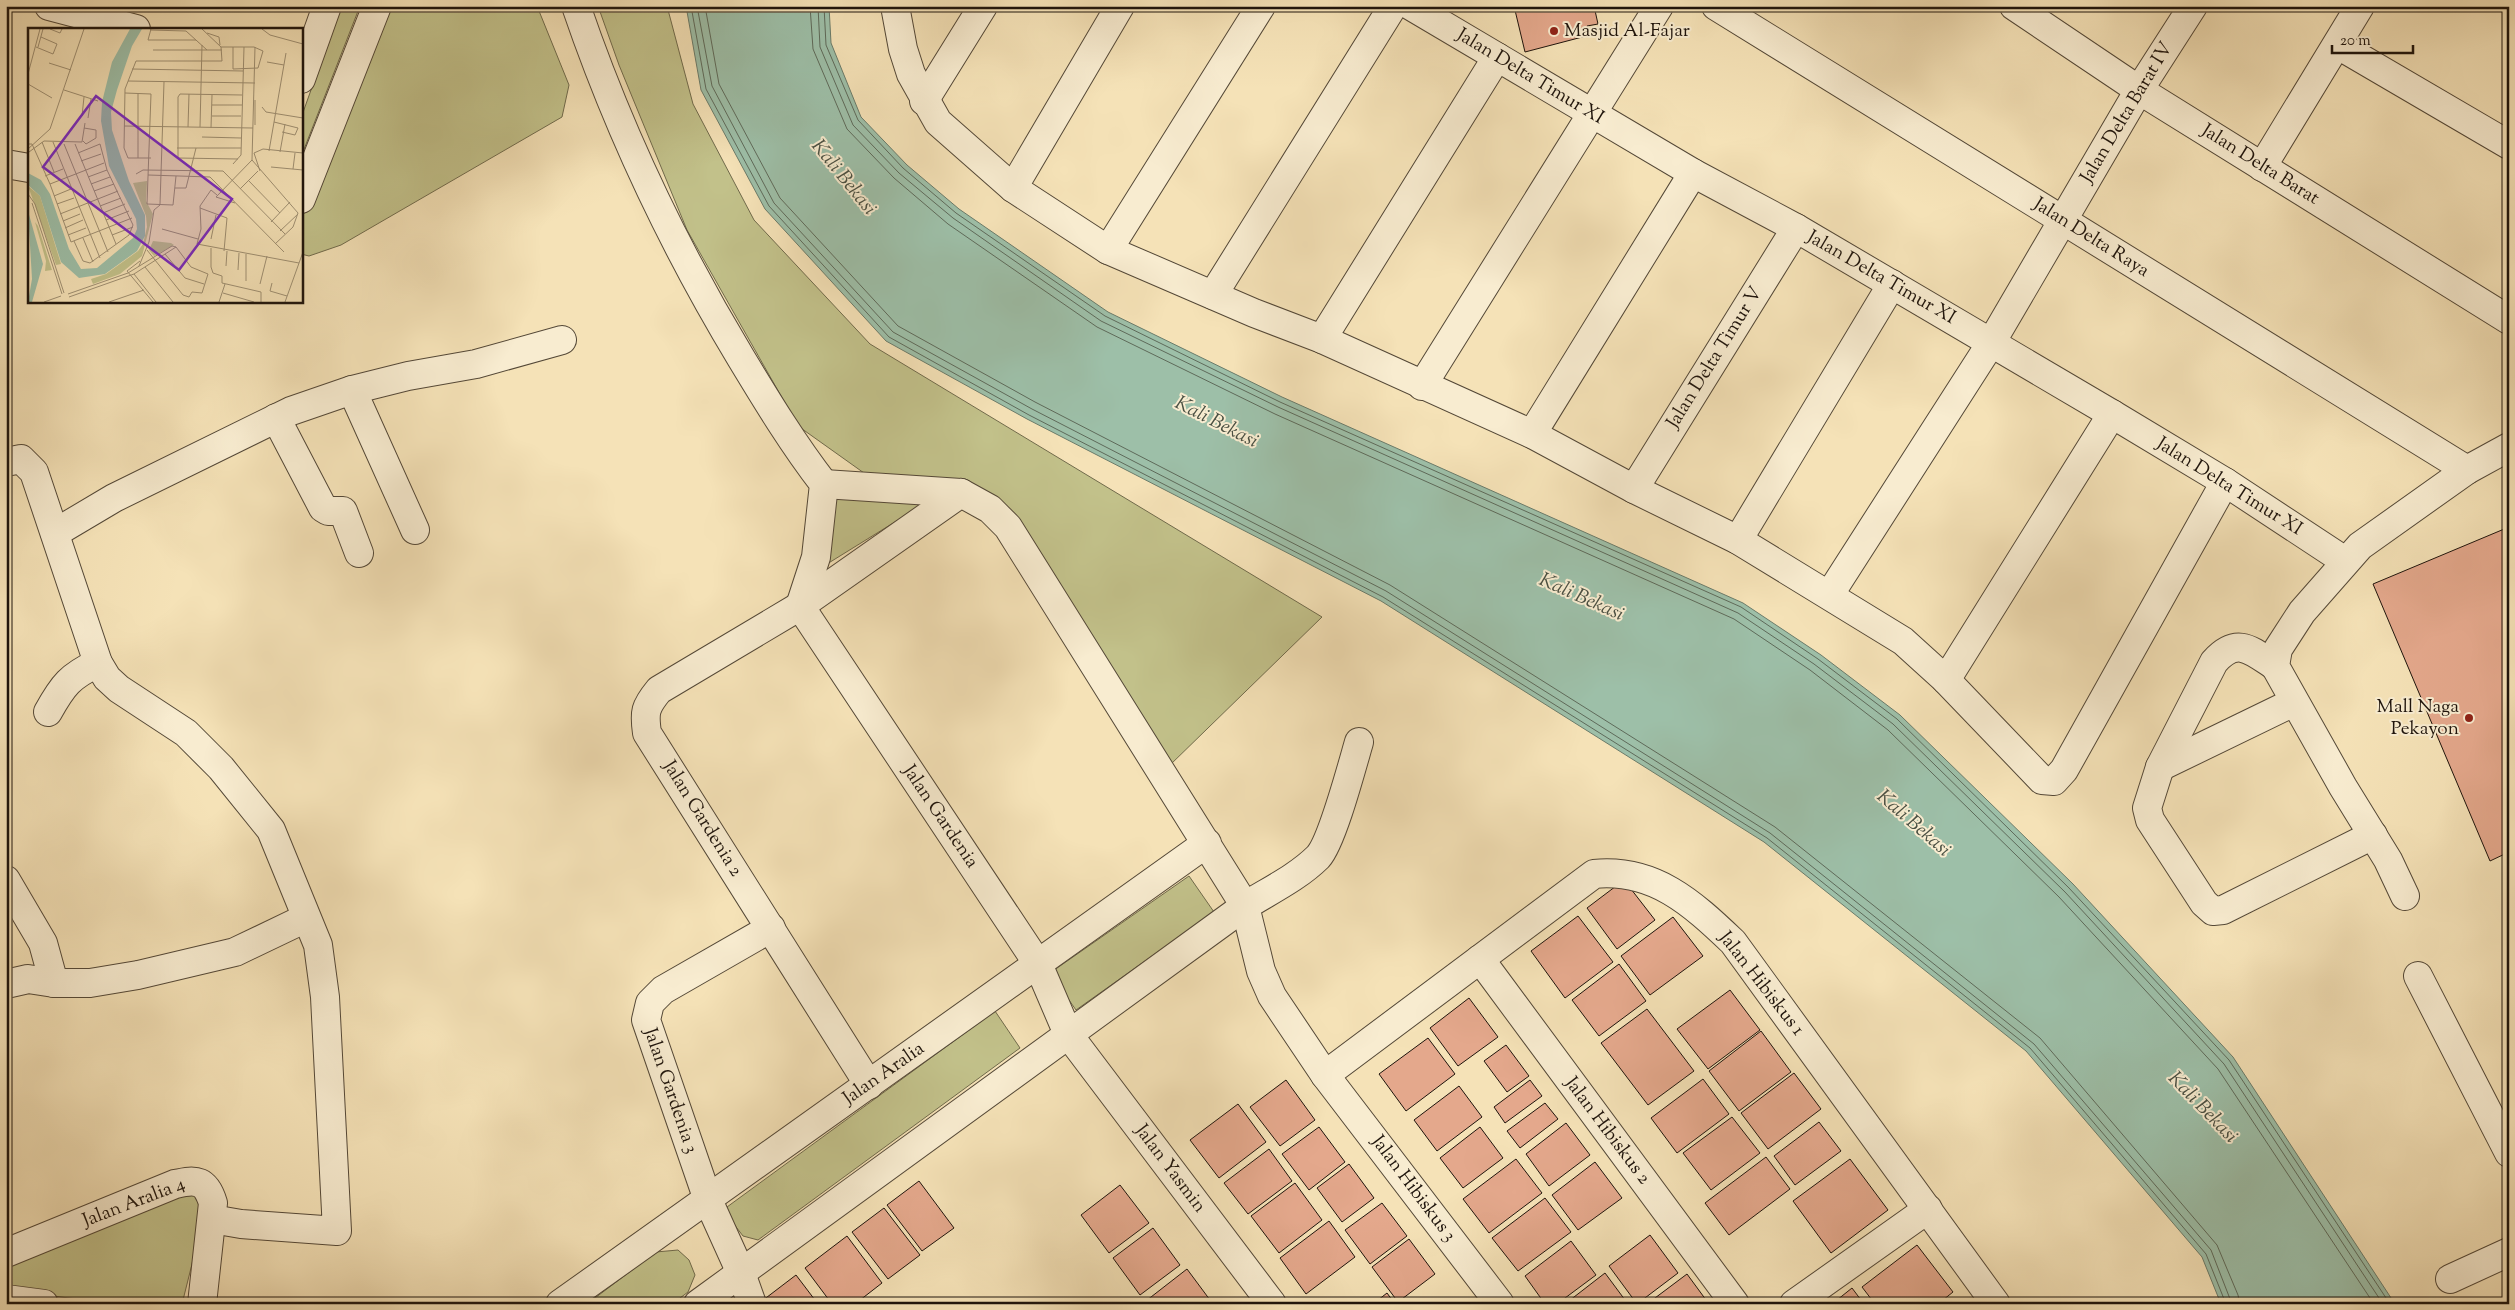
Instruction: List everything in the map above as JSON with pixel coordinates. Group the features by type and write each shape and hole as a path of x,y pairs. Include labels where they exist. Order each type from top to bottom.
{"street":[{"path":"49,6 132,28"},
{"path":"302,74 327,6"},
{"path":"302,196 377,6"},
{"path":"576,6 607,92 681,252 716,316 793,444 824,484 816,557 800,606"},
{"path":"895,6 903,49 911,74 924,101 938,122 959,143 1013,188 1108,250 1322,339 1422,386 1532,434 1634,489 1738,540 1830,594 1903,641 1946,680 2042,780 2054,781 2064,770 2225,482"},
{"path":"924,101 983,6"},
{"path":"1013,188 1120,6"},
{"path":"1108,250 1261,6"},
{"path":"1213,295 1393,6"},
{"name":"Jalan Delta Timur XI","path":"1411,6 1693,173 1796,228 2112,414 2225,482 2345,561"},
{"path":"1422,386 1659,6"},
{"name":"Jalan Delta Raya","path":"1716,6 2467,470"},
{"name":"Jalan Delta Barat","path":"2014,6 2139,90 2509,320"},
{"name":"Jalan Delta Barat IV","path":"1830,594 1991,343 2139,90 2193,6"},
{"path":"2262,167 2360,6"},
{"path":"2338,45 2509,145"},
{"path":"1322,339 1497,57"},
{"path":"6,164 28,168"},
{"path":"1532,434 1693,173"},
{"name":"Jalan Delta Timur V","path":"1634,489 1796,228"},
{"path":"1738,540 1892,284"},
{"path":"55,533 114,498 276,418 352,390 408,376 476,364 562,340"},
{"path":"352,390 415,530"},
{"path":"1946,680 2112,414"},
{"path":"276,418 323,508 328,511 342,511 359,554"},
{"path":"2275,666 2278,649 2298,618 2345,561 2360,546 2467,470 2509,447"},
{"path":"6,462 21,459 34,472 98,663 107,678 119,689 186,734 221,768 259,814 271,830 318,945 325,997 337,1231 241,1224 212,1219"},
{"path":"824,484 961,493"},
{"name":"Jalan Gardenia 2","path":"869,1085 647,733 644,713 650,701 659,690 800,606 961,493"},
{"name":"Jalan Hibiskus 3","path":"961,493 990,509 1008,527 1245,906 1267,987 1325,1075 1500,1304"},
{"name":"Jalan Gardenia","path":"800,606 1038,964 1068,1034"},
{"path":"2373,834 2223,910 2213,911 2204,903 2147,814 2148,801 2160,767 2214,662 2223,652 2236,646 2249,649 2275,666 2294,702 2373,834 2396,875 2405,896"},
{"path":"48,712 61,688 70,678 98,663"},
{"path":"2160,767 2294,702"},
{"path":"698,1304 1245,906 1296,874 1321,853 1328,839 1359,742"},
{"name":"Jalan Aralia","path":"560,1304 1207,843"},
{"name":"Jalan Hibiskus 1","path":"1325,1075 1594,874 1615,872 1638,876 1669,888 1707,917 1732,942 1996,1304"},
{"path":"6,880 43,943 54,983"},
{"path":"6,984 28,979 54,983 90,983 138,975 235,952 306,918"},
{"name":"Jalan Gardenia 3","path":"752,1304 741,1273 708,1200 646,1020 650,1003 663,990 771,928"},
{"name":"Jalan Hibiskus 2","path":"1480,959 1735,1304"},
{"path":"2418,976 2509,1153"},
{"name":"Jalan Yasmin","path":"1068,1034 1272,1304"},
{"name":"Jalan Aralia 4","path":"6,1253 175,1184 191,1180 201,1183 209,1192 213,1203 202,1304"},
{"path":"1794,1304 1928,1209"},
{"path":"2450,1279 2509,1252"},
{"path":"6,1299 44,1304"}],"shaded area":[{"path":"341,6 360,6 302,154 302,115"},
{"path":"385,6 537,6 569,85 562,117 341,245 309,256 302,254 302,216"},
{"path":"598,6 667,6 693,104 754,220 870,344 1322,617 1169,766 1007,518 949,480 864,473 798,426 687,230 619,65"},
{"path":"839,490 924,504 827,564 822,555"},
{"path":"1189,876 1214,912 1076,1010 1050,973"},
{"path":"995,1011 1020,1048 758,1240 743,1236 730,1219 727,1207"},
{"path":"186,1187 198,1193 205,1212 182,1304 116,1304 6,1290 6,1264"},
{"path":"678,1250 689,1260 695,1275 688,1292 672,1304 587,1304 656,1252"}],"water":[{"name":"Kali Bekasi","path":"686,6 829,6 831,43 861,117 907,165 959,209 1108,312 1282,397 1743,603 1821,655 1900,715 2073,884 2233,1057 2395,1304 2221,1304 2202,1257 2026,1051 1764,842 1381,601 1027,419 886,341 765,209 701,90"}],"building":[{"name":"Masjid Al-Fajar","path":"1514,6 1594,6 1598,24 1587,26 1590,35 1525,52"},
{"name":"Mall Naga Pekayon","path":"2509,527 2509,852 2490,861 2373,584"},
{"path":"1624,880 1655,920 1617,949 1587,908"},
{"path":"1578,916 1613,962 1565,998 1531,951"},
{"path":"1673,917 1703,956 1650,995 1621,956"},
{"path":"1619,964 1646,1001 1599,1036 1572,1000"},
{"path":"1730,990 1760,1030 1708,1069 1677,1029"},
{"path":"1469,998 1498,1037 1458,1066 1430,1028"},
{"path":"1647,1009 1694,1071 1648,1105 1601,1043"},
{"path":"1761,1031 1791,1072 1739,1111 1709,1071"},
{"path":"1428,1038 1455,1074 1406,1111 1379,1074"},
{"path":"1506,1045 1529,1076 1507,1092 1484,1061"},
{"path":"1794,1073 1821,1109 1768,1149 1741,1113"},
{"path":"1703,1079 1729,1114 1677,1153 1651,1118"},
{"path":"1286,1080 1315,1120 1280,1146 1250,1107"},
{"path":"1530,1080 1542,1096 1505,1123 1494,1107"},
{"path":"1459,1086 1482,1117 1437,1151 1414,1120"},
{"path":"1545,1103 1558,1119 1520,1148 1507,1131"},
{"path":"1238,1104 1266,1142 1219,1178 1190,1140"},
{"path":"1732,1117 1760,1153 1711,1190 1683,1153"},
{"path":"1819,1122 1841,1151 1795,1185 1774,1156"},
{"path":"1566,1123 1590,1155 1549,1186 1526,1154"},
{"path":"1319,1127 1345,1162 1309,1190 1282,1154"},
{"path":"1480,1127 1503,1158 1463,1188 1440,1158"},
{"path":"1269,1149 1292,1181 1248,1214 1224,1183"},
{"path":"1766,1157 1790,1189 1729,1235 1705,1203"},
{"path":"1516,1159 1542,1193 1489,1233 1463,1199"},
{"path":"1850,1159 1888,1210 1831,1253 1793,1201"},
{"path":"1595,1162 1622,1198 1578,1230 1552,1195"},
{"path":"1349,1164 1374,1198 1342,1222 1317,1188"},
{"path":"919,1181 954,1228 922,1251 887,1205"},
{"path":"1295,1183 1322,1220 1279,1253 1251,1216"},
{"path":"1120,1185 1149,1223 1109,1253 1081,1215"},
{"path":"1545,1198 1571,1232 1518,1271 1492,1238"},
{"path":"1382,1203 1407,1236 1370,1264 1345,1230"},
{"path":"884,1208 920,1255 888,1279 852,1232"},
{"path":"1329,1221 1355,1257 1306,1294 1280,1258"},
{"path":"1153,1228 1180,1265 1140,1295 1113,1258"},
{"path":"1650,1235 1678,1273 1637,1304 1609,1266"},
{"path":"847,1236 882,1283 855,1304 832,1304 805,1268"},
{"path":"1409,1239 1435,1274 1398,1302 1372,1267"},
{"path":"1571,1241 1596,1275 1557,1304 1545,1304 1525,1276"},
{"path":"1917,1245 1953,1292 1938,1304 1875,1304 1862,1287"},
{"path":"1187,1269 1210,1300 1205,1304 1142,1304"},
{"path":"1605,1273 1628,1304 1565,1304"},
{"path":"1687,1274 1709,1304 1647,1304"},
{"path":"796,1275 818,1304 758,1304"},
{"path":"1852,1288 1864,1304 1832,1304"},
{"path":"1387,1293 1395,1304 1373,1304"}],"place":[{"name":"Masjid Al-Fajar","path":"1554,31"},
{"name":"Mall Naga Pekayon","path":"2469,718"}]}
